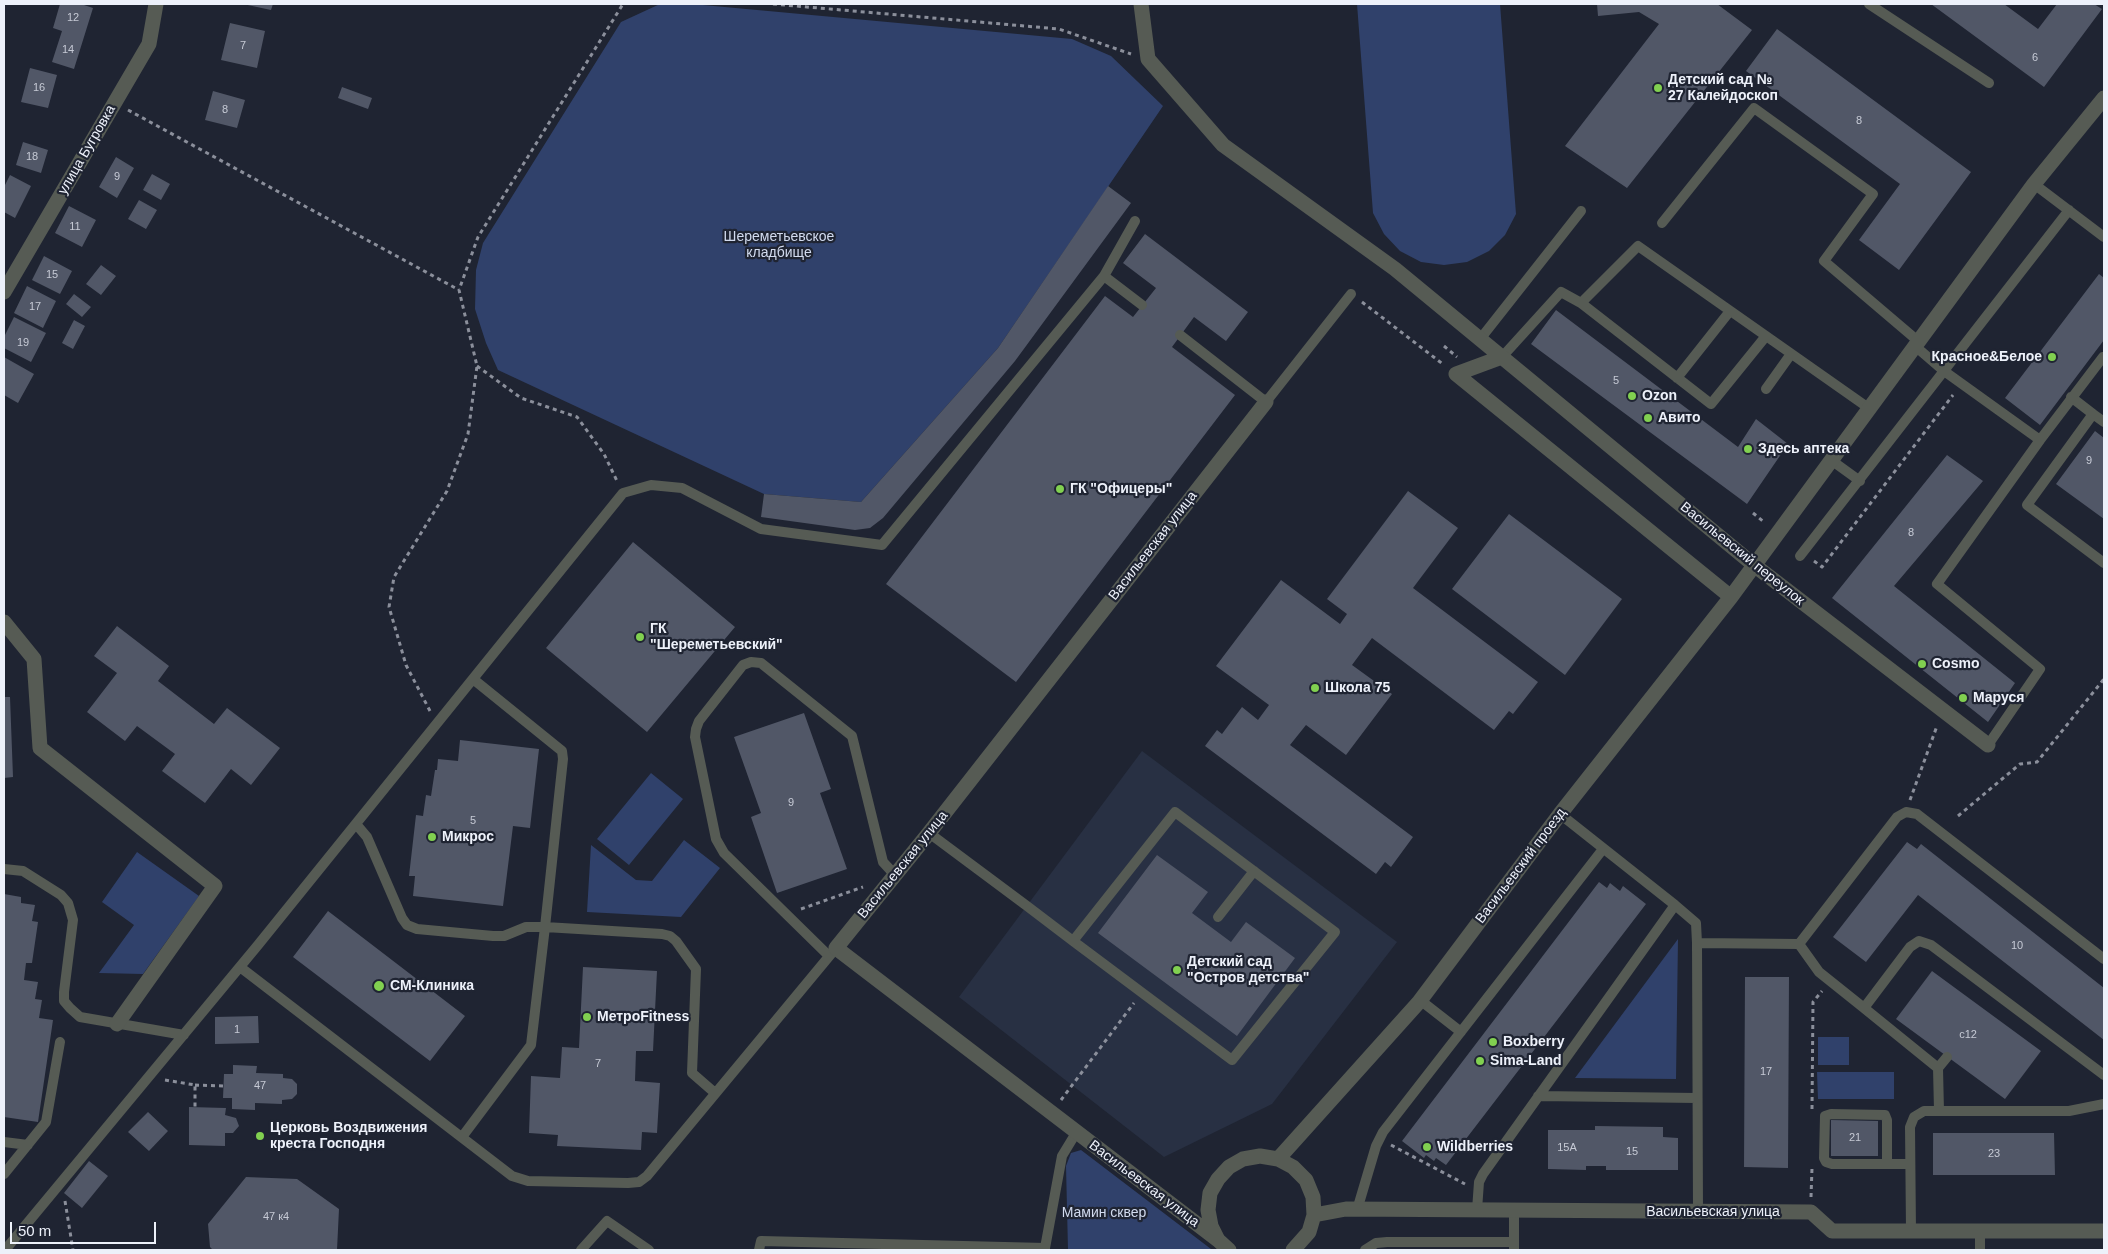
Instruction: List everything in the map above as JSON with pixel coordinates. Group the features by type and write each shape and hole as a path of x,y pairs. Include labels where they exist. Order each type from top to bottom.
{"street":[{"name":"улица Бугровка","path":"4,292 149,44 156,4"},
{"path":"1141,4 1148,60"},
{"name":"Васильевский переулок","path":"1148,60 1223,145 1395,269 1754,565 1988,744"},
{"name":"Васильевский проезд","path":"1278,1159 1420,1000 1560,814 1731,597 2034,184 2104,98"},
{"path":"1456,374 1502,357"},
{"path":"1456,374 1731,597"},
{"name":"Васильевская улица","path":"1223,1245 832,952 929,833 1266,402"},
{"path":"4,622 34,659 40,748 215,886 117,1024"},
{"path":"1223,1245 1211,1226 1208,1210 1210,1193 1218,1178 1229,1167 1243,1159 1260,1156 1278,1159 1294,1167 1306,1180 1313,1197 1314,1215 1309,1232 1293,1250"},
{"name":"Васильевская улица","path":"1314,1215 1357,1210 1811,1212"},
{"path":"1811,1212 1832,1231 2104,1231"}],"lane":[{"path":"1869,4 1989,83"},
{"path":"1662,223 1754,108 1873,194 1824,261 1917,343 1944,371 2040,440"},
{"path":"2034,184 2104,237"},
{"path":"1801,554 1860,481 2069,210"},
{"path":"1481,338 1581,211"},
{"path":"5,1250 184,1036 623,493 651,485 682,488 761,529 882,545 1104,276 1135,221"},
{"path":"1581,303 1638,246 1870,408"},
{"path":"1104,276 1142,305"},
{"path":"1502,357 1560,292 1581,303 1710,404 1766,336"},
{"path":"1180,335 1266,402 1318,332 1351,294"},
{"path":"1677,378 1730,310"},
{"path":"1766,389 1792,354"},
{"path":"1988,744 2040,669 1937,584 2040,440 2102,357 2104,358"},
{"path":"2072,397 2104,422"},
{"path":"2093,414 2028,505 2104,562"},
{"path":"1831,460 1860,481"},
{"path":"240,967 520,1180 639,1182 647,1176 832,952 786,915 719,846 695,737 699,721 743,665 751,662 761,663 852,736 883,862 895,875"},
{"path":"462,1137 531,1045 563,759 562,751 473,679"},
{"path":"929,833 1142,993 1232,1060 1335,932 1175,812 1073,941"},
{"path":"1799,944 1897,817 1906,812 1917,814 2104,960"},
{"path":"1560,814 1675,904 1696,924 1698,1212"},
{"path":"356,824 367,837 402,918 407,925 417,929 504,936 526,927 545,927 670,936 694,965 696,974 692,1073 715,1093"},
{"path":"1357,1210 1379,1139 1603,849"},
{"path":"4,869 23,871 65,898 73,920 64,1001 80,1017 184,1036"},
{"path":"1218,917 1254,871"},
{"path":"1477,1210 1478,1191 1483,1174 1675,904"},
{"path":"1864,1008 1910,947 1919,941 1931,945 2104,1075"},
{"path":"1697,943 1799,944"},
{"path":"1799,944 1818,972 1938,1068"},
{"path":"1420,1000 1461,1032"},
{"path":"4,1174 46,1122 60,1042"},
{"path":"1938,1111 1938,1068 1947,1057"},
{"path":"1538,1096 1697,1098"},
{"path":"1911,1231 1910,1127 1914,1117 1924,1111 2069,1111 2104,1104"},
{"path":"1887,1164 1887,1120 1885,1116 1831,1114 1825,1116 1824,1158 1826,1162 1832,1164 1887,1164 1910,1164"},
{"path":"760,1250 761,1240 1045,1248 1062,1156 1076,1133"},
{"path":"4,1142 28,1145"},
{"path":"1365,1250 1376,1243 1387,1242 1514,1246 1514,1210"},
{"path":"581,1250 607,1221 649,1250"},
{"path":"1980,1231 1980,1250"}],"path":[{"path":"437,724 406,664 389,607 394,577 447,491 468,434 477,366 459,290 478,237 623,4"},
{"path":"773,4 1059,29 1148,60"},
{"path":"115,103 459,290"},
{"path":"1351,294 1456,374"},
{"path":"477,366 521,398 576,417 604,454 623,493"},
{"path":"1801,554 1822,567 1951,396 1958,393"},
{"path":"1753,513 1765,523"},
{"path":"1958,816 2020,764 2037,762 2104,679"},
{"path":"1906,812 1943,710"},
{"path":"786,915 865,886"},
{"path":"1812,1111 1813,1002 1830,981"},
{"path":"1050,1114 1142,993"},
{"path":"150,1076 194,1086 223,1086"},
{"path":"194,1086 195,1108"},
{"path":"1379,1139 1478,1191"},
{"path":"1811,1212 1812,1161"},
{"path":"62,1182 73,1250"}],"shaded area":[{"name":"Детский сад \"Остров детства\"","path":"1142,751 1397,942 1272,1104 1164,1157 959,997"}],"green space":[{"name":"Шереметьевское кладбище","path":"660,4 692,4 1072,39 1111,56 1163,106 998,348 861,502 764,494 498,370 486,343 475,309 476,270 483,243 621,22"},
{"path":"1357,4 1500,4 1516,214 1505,235 1489,251 1467,262 1444,265 1421,262 1400,251 1384,234 1373,213"},
{"path":"651,773 683,799 629,865 597,839"},
{"path":"684,840 720,868 681,917 587,912 591,845 636,880 652,881"},
{"path":"137,852 199,896 143,974 99,973 134,925 102,902"},
{"path":"1678,939 1676,1079 1575,1078"},
{"path":"1818,1037 1849,1037 1849,1065 1818,1065"},
{"path":"1817,1072 1894,1072 1894,1099 1818,1099"},
{"name":"Мамин сквер","path":"1081,1150 1212,1250 1068,1250 1066,1166 1071,1153"}],"building":[{"path":"60,4 81,4 93,8 74,69 52,62 62,31 53,28"},
{"path":"243,4 273,4 271,10"},
{"name":"Детский сад № 27 Калейдоскоп","path":"1597,4 1717,4 1752,30 1627,188 1565,146 1659,24 1639,12 1598,16"},
{"path":"1931,4 2004,4 2038,29 2057,4 2094,4 2102,9 2044,87"},
{"path":"230,23 265,31 257,68 221,60"},
{"path":"1777,29 1971,172 1899,270 1859,240 1900,184 1746,71"},
{"path":"30,68 57,75 48,108 21,102"},
{"path":"342,87 372,98 368,109 338,98"},
{"path":"213,91 245,100 237,128 205,120"},
{"path":"23,142 48,150 41,173 16,165"},
{"path":"116,157 134,168 117,198 99,187"},
{"path":"152,174 170,184 161,200 143,190"},
{"path":"10,175 31,186 15,218 4,212 4,187"},
{"path":"1108,186 1131,203 1015,361 883,518 870,528 855,530 761,517 764,494 861,502 998,348"},
{"path":"139,200 157,210 146,229 128,219"},
{"path":"69,206 96,220 82,247 55,233"},
{"name":"ГК \"Офицеры\"","path":"1145,234 1248,312 1226,341 1194,317 1172,347 1235,395 1016,682 886,584 1105,296 1133,317 1156,288 1123,263"},
{"path":"44,256 72,271 60,294 32,280"},
{"path":"101,265 116,276 101,295 86,284"},
{"path":"2099,274 2104,278 2104,340 2040,425 2005,398"},
{"path":"27,286 56,301 43,328 14,313"},
{"path":"74,294 91,307 82,317 66,304"},
{"path":"1556,310 1738,447 1756,419 1788,444 1747,504 1531,344"},
{"path":"14,317 46,333 31,362 4,348 4,337"},
{"path":"74,320 85,326 73,349 62,343"},
{"path":"4,357 34,374 18,403 4,395"},
{"path":"2095,431 2104,438 2104,519 2056,484"},
{"path":"1947,455 1983,481 1894,586 2015,683 1988,722 1832,598"},
{"name":"Школа 75","path":"1408,491 1458,528 1413,588 1538,682 1513,714 1509,711 1494,730 1372,638 1352,665 1392,694 1346,755 1306,725 1290,745 1413,837 1391,867 1385,862 1376,874 1205,746 1217,730 1222,734 1242,707 1258,720 1269,705 1216,666 1281,580 1340,624 1347,614 1327,599"},
{"path":"1509,514 1622,599 1565,675 1452,589"},
{"name":"ГК \"Шереметьевский\"","path":"633,542 735,627 647,732 546,648"},
{"path":"117,626 169,666 158,681 214,724 227,708 280,748 251,785 231,769 205,803 162,771 175,754 137,726 125,741 87,712 117,673 94,656"},
{"path":"4,697 10,697 13,777 4,778"},
{"path":"804,713 831,789 820,793 847,869 777,893 751,817 761,813 734,737"},
{"path":"460,740 539,749 530,828 513,826 503,906 413,896 415,876 409,876 416,815 423,816 426,795 431,796 438,759 458,761"},
{"path":"1907,842 1917,849 1921,844 2104,988 2104,1040 1918,895 1866,962 1833,937"},
{"path":"1157,855 1208,892 1192,913 1231,942 1246,922 1295,958 1237,1036 1098,933"},
{"path":"1599,882 1607,888 1610,883 1620,891 1623,886 1646,904 1446,1165 1436,1158 1434,1161 1426,1155 1424,1158 1402,1141"},
{"path":"4,894 21,897 21,903 35,905 32,921 38,922 32,963 26,963 24,980 38,982 35,999 42,1000 39,1018 53,1020 38,1122 4,1117"},
{"name":"СМ-Клиника","path":"328,911 465,1016 430,1061 293,957"},
{"path":"583,967 657,971 653,1051 636,1051 635,1081 660,1083 657,1133 642,1132 641,1150 557,1146 558,1135 529,1133 531,1076 560,1078 562,1047 579,1048"},
{"path":"1932,971 2041,1051 2005,1099 1896,1019"},
{"path":"1745,977 1789,977 1788,1168 1744,1167"},
{"path":"258,1016 259,1043 215,1044 215,1017"},
{"path":"233,1065 257,1066 256,1073 283,1074 283,1078 292,1079 297,1084 297,1094 292,1099 282,1100 282,1104 255,1103 255,1110 232,1109 232,1098 223,1098 224,1074 233,1074"},
{"path":"189,1107 226,1108 225,1115 236,1118 239,1126 233,1133 225,1133 225,1146 189,1145"},
{"path":"148,1112 168,1131 149,1151 128,1132"},
{"path":"1831,1120 1878,1121 1878,1156 1831,1156"},
{"path":"1595,1126 1663,1127 1663,1137 1678,1138 1678,1170 1606,1170 1606,1166 1586,1166 1586,1170 1548,1169 1548,1130 1595,1130"},
{"path":"1933,1133 2054,1133 2055,1175 1933,1175"},
{"path":"89,1161 108,1176 82,1208 64,1193"},
{"path":"246,1177 297,1179 339,1209 337,1250 213,1250 210,1247 208,1224"}],"place":[{"name":"Детский сад № 27 Калейдоскоп","path":"1658,88"},
{"name":"Красное&Белое","path":"2052,357"},
{"name":"Ozon","path":"1632,396"},
{"name":"Авито","path":"1648,418"},
{"name":"Здесь аптека","path":"1748,449"},
{"name":"ГК \"Офицеры\"","path":"1060,489"},
{"name":"ГК \"Шереметьевский\"","path":"640,637"},
{"name":"Cosmo","path":"1922,664"},
{"name":"Школа 75","path":"1315,688"},
{"name":"Маруся","path":"1963,698"},
{"name":"Микрос","path":"432,837"},
{"name":"Детский сад \"Остров детства\"","path":"1177,970"},
{"name":"СМ-Клиника","path":"379,986"},
{"name":"МетроFitness","path":"587,1017"},
{"name":"Boxberry","path":"1493,1042"},
{"name":"Sima-Land","path":"1480,1061"},
{"name":"Церковь Воздвижения креста Господня","path":"260,1136"},
{"name":"Wildberries","path":"1427,1147"}]}
